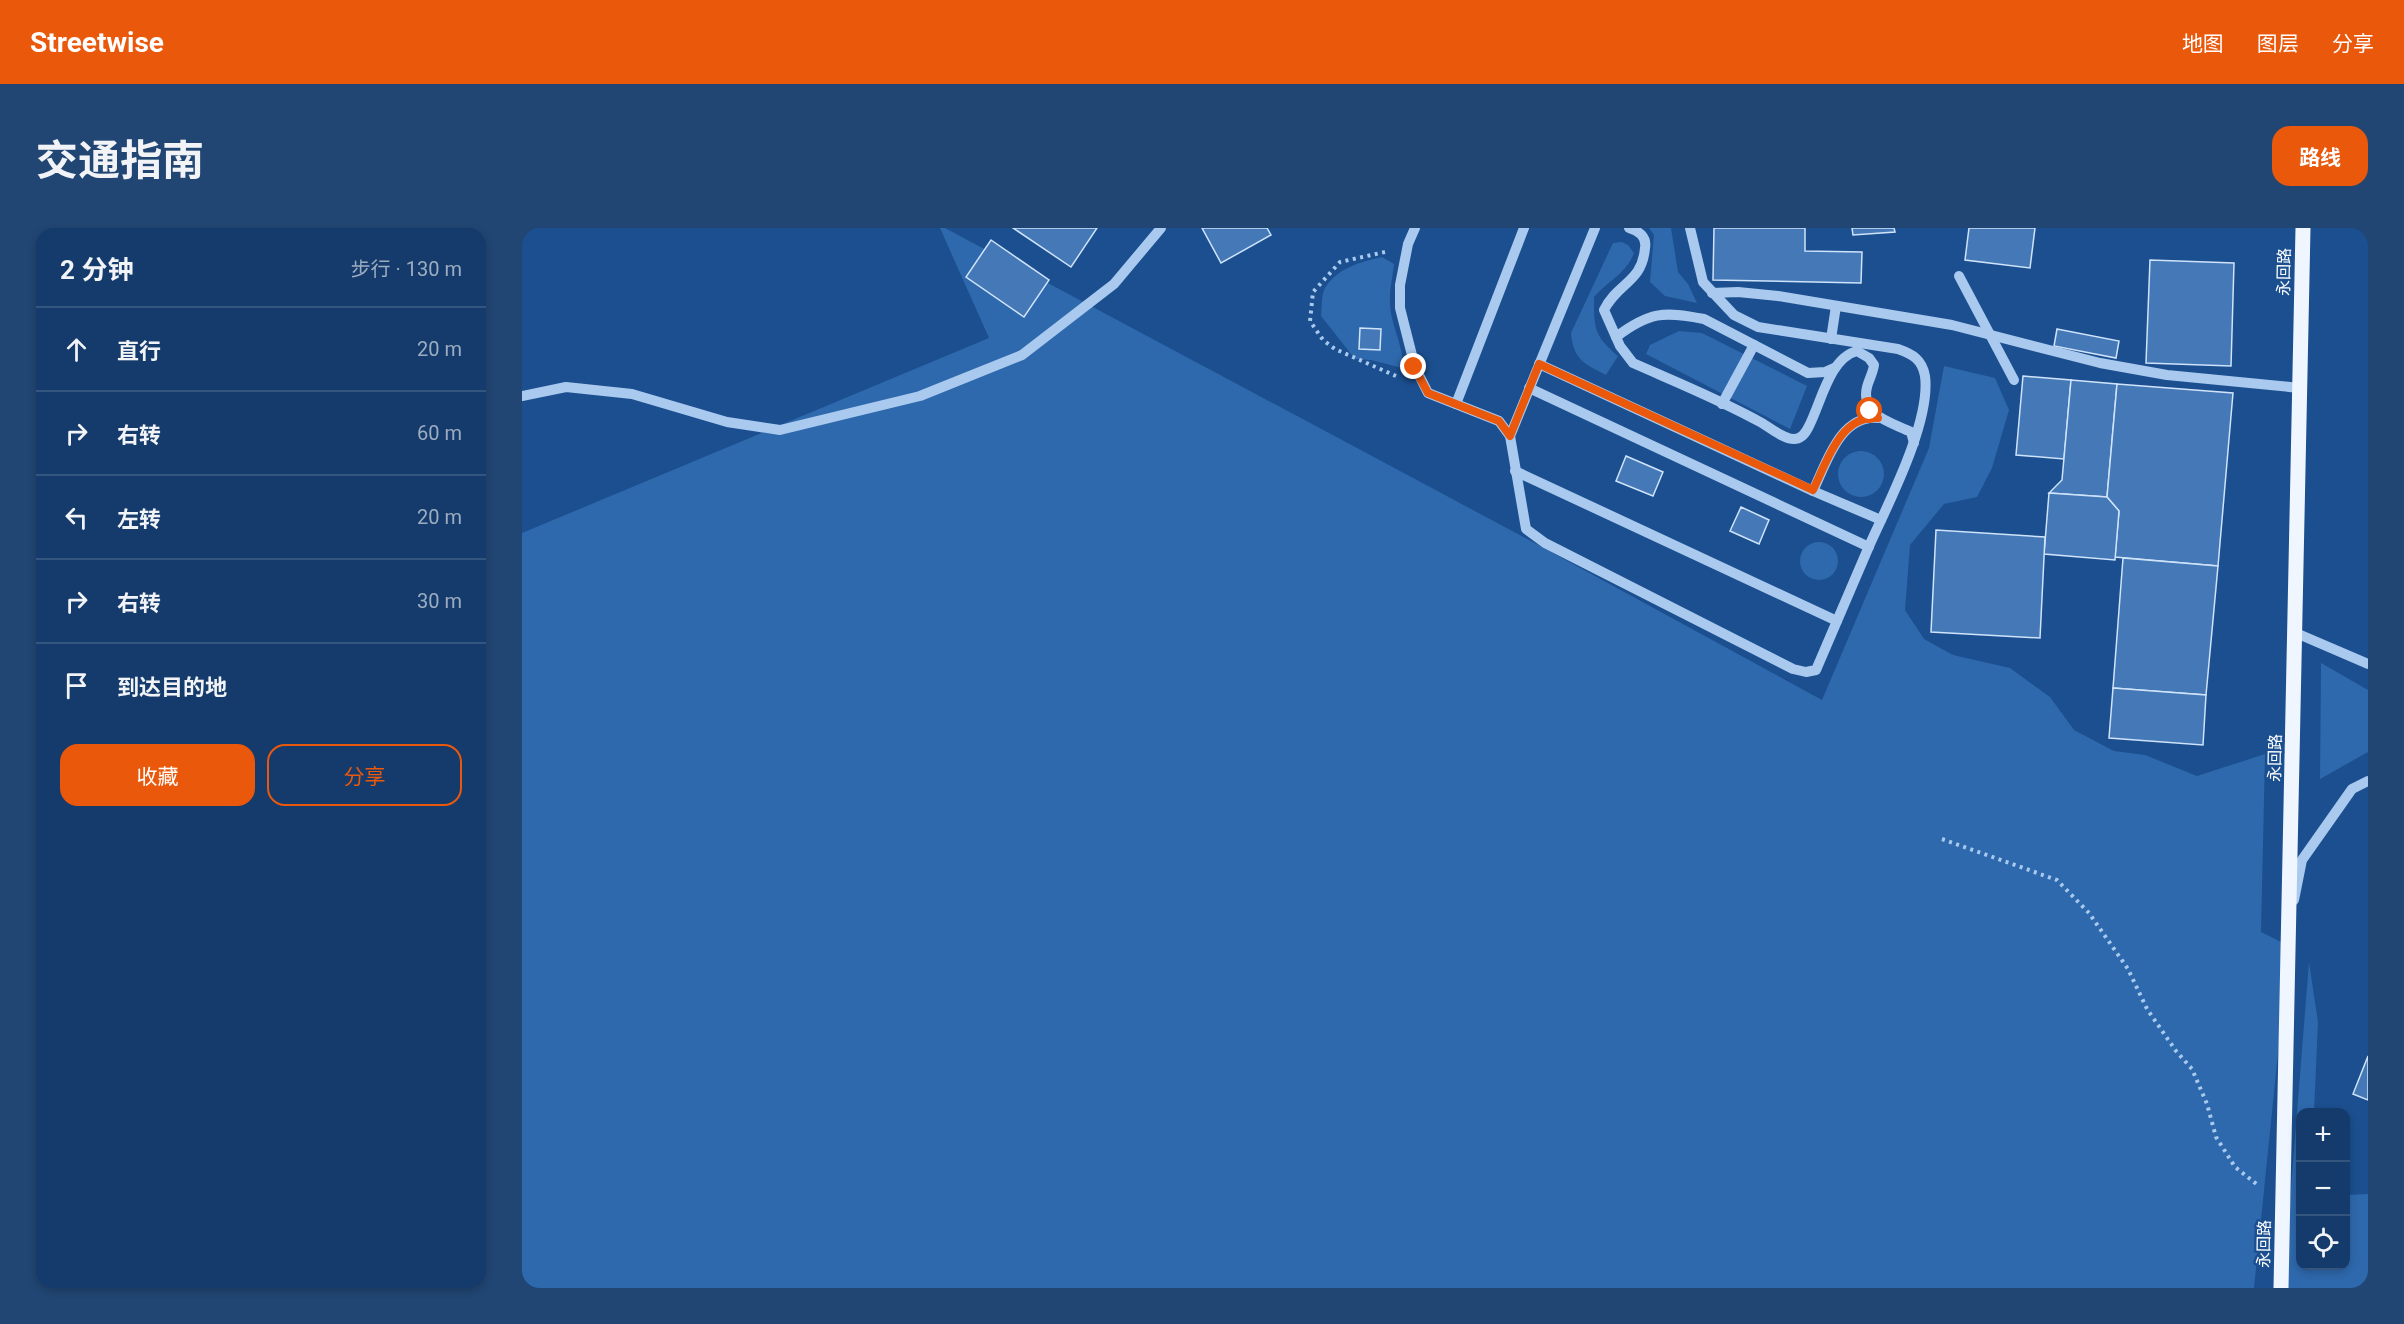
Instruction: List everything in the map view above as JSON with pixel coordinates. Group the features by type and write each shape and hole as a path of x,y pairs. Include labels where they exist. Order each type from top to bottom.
{"main road":[{"name":"永回路","path":"2281,1288 2303,228"}],"street":[{"path":"522,396 566,387 632,394 727,422 780,430 920,396 1022,355 1114,284 1161,228"},
{"path":"1415,228 1408,244 1400,285 1400,308 1414,367 1428,393 1499,421 1510,436 1526,529 1545,543 1793,669 1806,672 1816,670 1914,443 1925,375 1920,362 1913,355 1898,349 1758,327 1734,315 1703,282 1690,228"},
{"path":"1456,404 1524,228"},
{"path":"1510,436 1595,228"},
{"path":"1629,228 1639,231 1646,242 1644,262 1641,270 1632,280 1610,298 1604,310 1616,337 1633,363 1789,438 1796,439 1804,435 1818,411 1834,368 1846,354 1857,351 1869,358 1874,365 1866,402 1870,411 1878,418 1911,432 1914,443"},
{"path":"1959,276 2014,380"},
{"path":"1712,293 1746,293 1952,325 2100,363 2167,375 2233,383 2300,387"},
{"path":"1831,339 1836,306"},
{"path":"1616,337 1637,321 1655,315 1670,314 1704,319 1808,373 1825,372 1834,368"},
{"path":"1722,404 1754,345"},
{"path":"1539,364 1881,520"},
{"path":"1529,388 1869,547"},
{"path":"1813,490 1840,437 1852,423 1866,417 1878,418"},
{"path":"1515,471 1837,621"},
{"path":"2296,633 2368,664"},
{"path":"2289,924 2302,860 2352,789 2368,781"}],"path":[{"path":"1408,244 1390,251 1340,262 1313,292 1310,321 1323,340 1335,349 1379,370 1409,381 1428,393"},
{"path":"1942,838 2058,880 2081,904 2128,969 2152,1017 2192,1069 2207,1104 2216,1137 2235,1167 2254,1183 2283,1199"}],"shaded area":[{"path":"940,228 945,228 1516,533 1822,700 1929,448 1944,366 1995,378 2009,410 1992,468 1977,497 1944,504 1910,545 1905,610 1924,639 1953,655 2010,668 2050,697 2074,730 2114,751 2145,755 2197,776 2265,754 2261,932 2289,946 2254,1288 522,1288 522,533 989,338"},
{"path":"1649,228 1671,228 1678,272 1688,284 1697,303 1665,296 1650,282 1654,235"},
{"path":"1622,242 1628,245 1634,253 1631,260 1622,272 1594,297 1597,331 1604,343 1618,356 1606,375 1581,360 1574,349 1571,333 1613,243"},
{"path":"1382,257 1394,264 1390,293 1391,311 1401,352 1402,368 1371,360 1355,359 1321,316 1325,288 1336,275 1357,264"},
{"path":"1679,331 1702,333 1807,386 1790,429 1646,354 1650,345"},
{"path":"1861,451 1870,452 1878,457 1883,465 1883,483 1878,491 1870,496 1861,497 1852,496 1844,491 1839,483 1838,474 1839,465 1844,457 1852,452"},
{"path":"1819,542 1832,548 1838,561 1832,574 1819,580 1806,574 1800,561 1806,548"},
{"path":"2321,663 2368,690 2368,752 2320,779"},
{"path":"2309,962 2318,1022 2314,1108 2297,1108"},
{"path":"2296,1125 2296,1270 2350,1270 2350,1195 2368,1194 2368,1288 2283,1288"}],"building":[{"path":"1013,228 1097,228 1071,267"},
{"path":"1202,228 1267,228 1271,235 1221,263"},
{"path":"1714,228 1805,228 1805,251 1862,252 1861,283 1713,280"},
{"path":"1852,228 1894,228 1895,232 1853,235"},
{"path":"1969,228 2035,228 2030,268 1965,260"},
{"path":"991,240 1049,280 1024,317 966,277"},
{"path":"2150,260 2234,263 2231,366 2146,363"},
{"path":"1360,328 1381,329 1380,350 1359,349"},
{"path":"2057,329 2119,341 2116,358 2054,346"},
{"path":"2023,376 2071,380 2064,459 2016,455"},
{"path":"2071,380 2117,384 2107,497 2049,493 2062,480"},
{"path":"2117,384 2233,393 2218,566 2115,557 2119,511 2107,497"},
{"path":"1626,456 1663,472 1653,496 1616,481"},
{"path":"2049,493 2107,497 2119,511 2115,560 2044,554"},
{"path":"1741,507 1769,520 1759,544 1730,531"},
{"path":"1936,530 2045,537 2040,638 1931,632"},
{"path":"2123,558 2218,566 2206,695 2113,688"},
{"path":"2113,688 2206,695 2203,745 2109,738"},
{"path":"2368,1056 2368,1100 2353,1094"}],"route":[{"path":"1414,367 1428,393 1499,421 1510,436 1539,364 1813,490 1840,437 1852,423 1866,417 1878,418 1870,411"}]}
